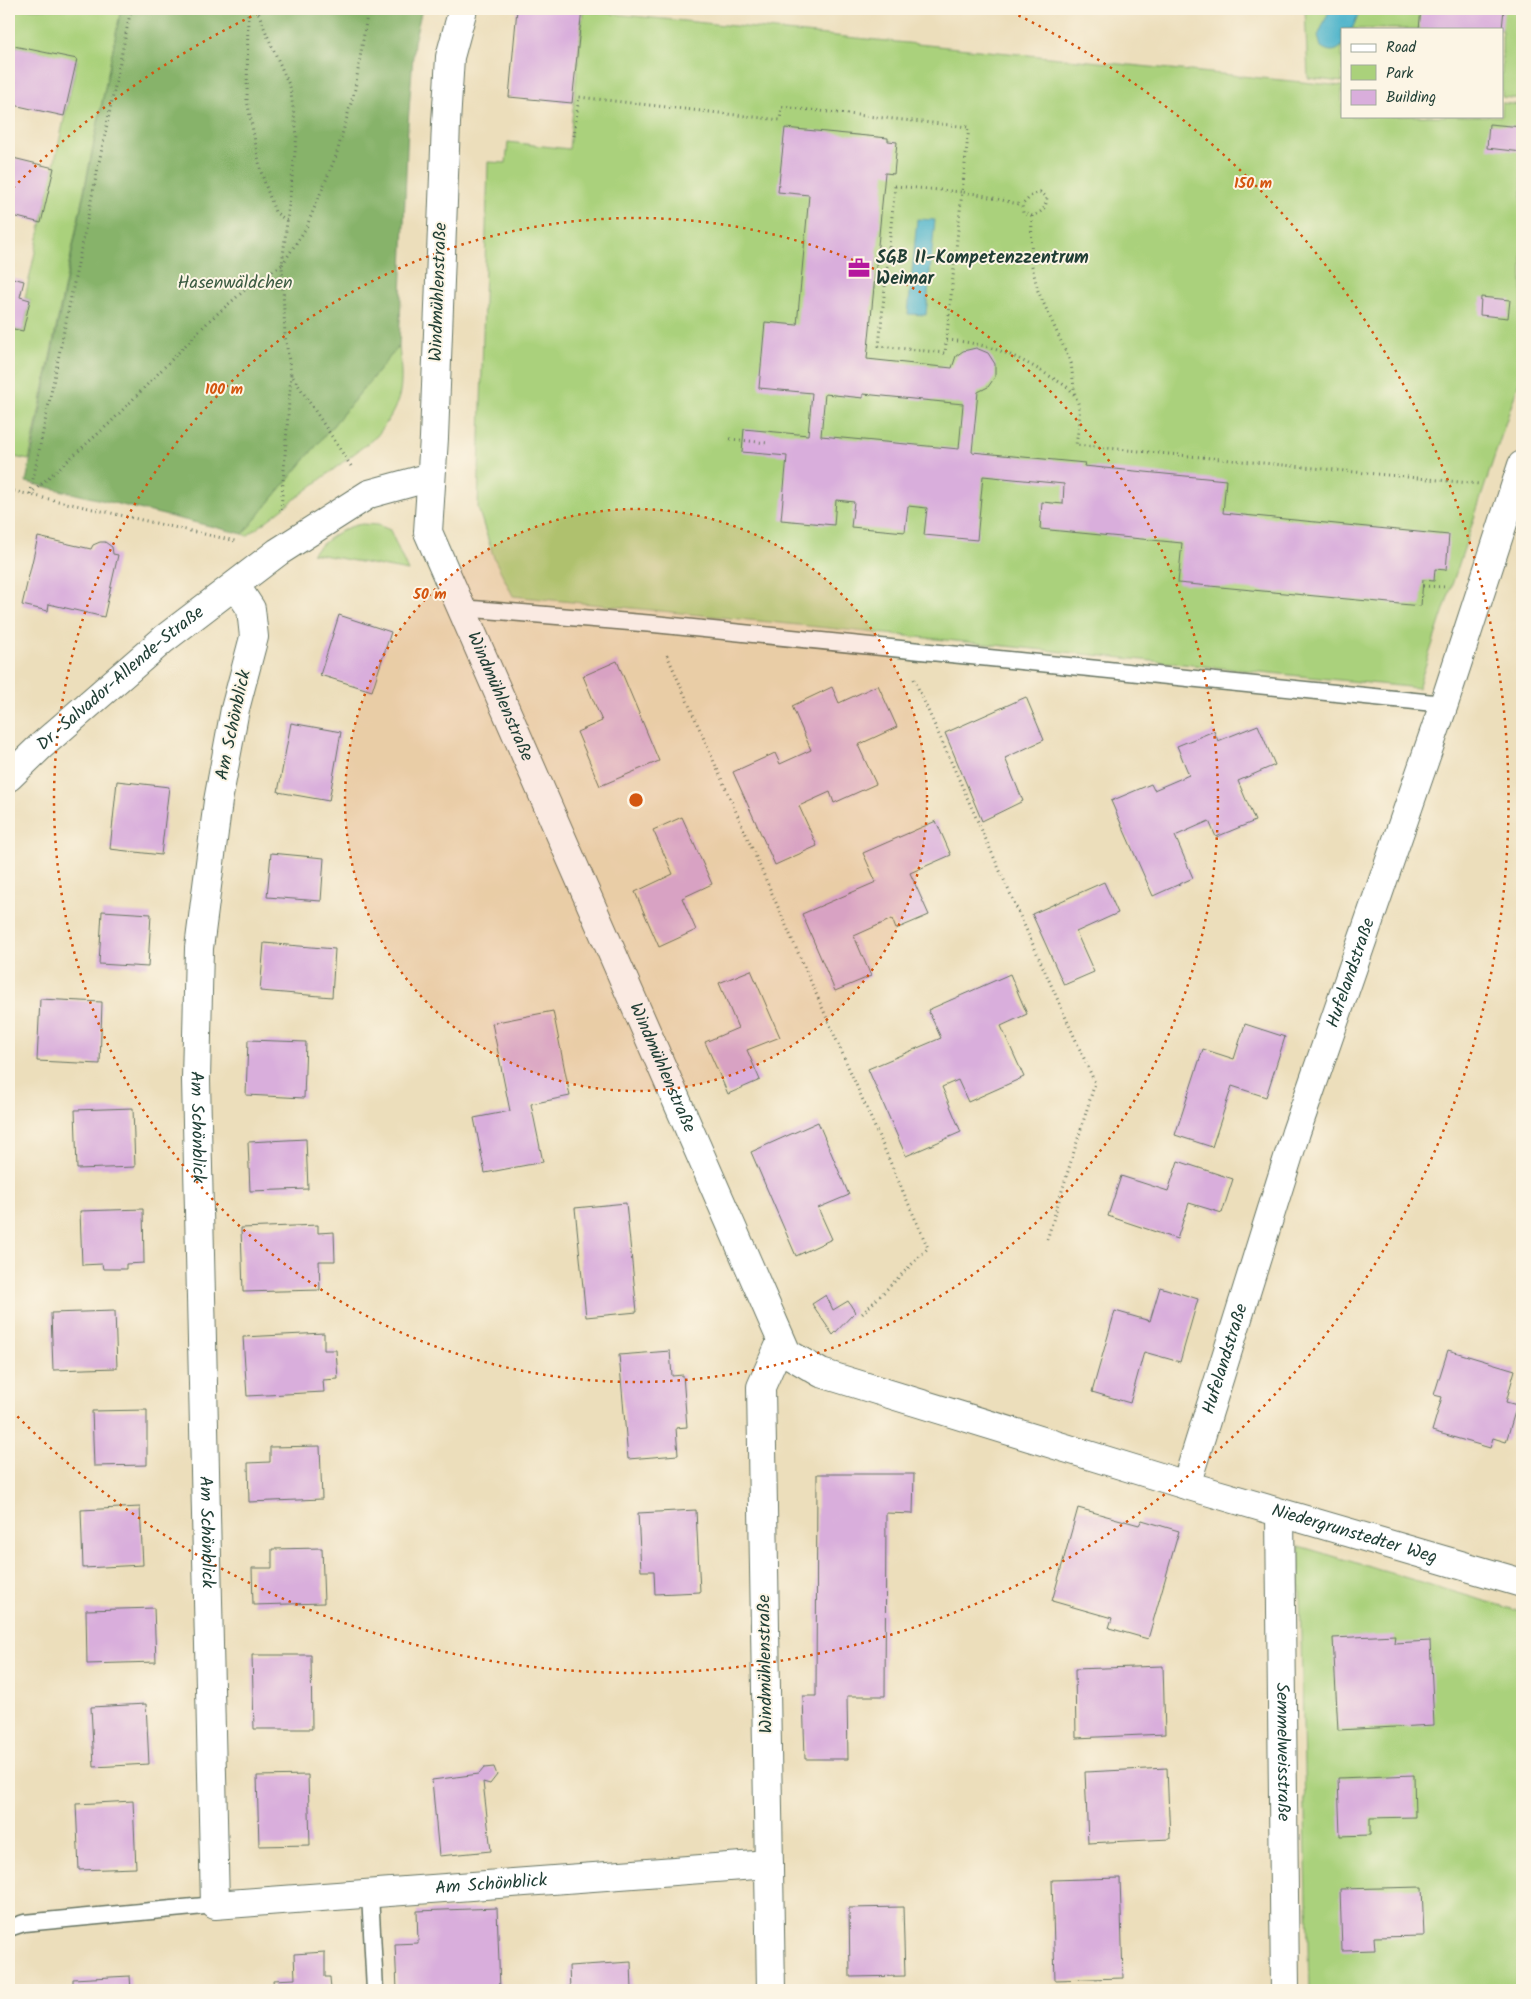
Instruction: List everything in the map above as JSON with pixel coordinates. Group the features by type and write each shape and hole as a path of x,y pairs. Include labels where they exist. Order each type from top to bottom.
{"street":[{"name":"Windmühlenstraße","path":"463,9 450,57 428,532 781,1342 787,1353 821,1373 1186,1485"},
{"name":"Hufelandstraße","path":"1186,1485 1296,1132 1444,704 1522,465"},
{"path":"236,586 278,552 369,494 431,477"},
{"name":"Dr.-Salvador-Allende-Straße","path":"9,777 41,746 164,639 236,586"},
{"name":"Am Schönblick","path":"236,586 251,609 254,637 231,728 218,801 200,939 196,1080 214,1905 769,1864"},
{"name":"Windmühlenstraße","path":"771,1990 761,1387 781,1342"},
{"name":"Niedergrunstedter Weg","path":"1186,1485 1522,1583"},
{"name":"Semmelweisstraße","path":"1280,1512 1285,1990"}],"lane":[{"path":"461,608 654,624 1444,704"},
{"path":"370,1894 375,1990"},
{"name":"Am Schönblick","path":"9,1928 24,1923 214,1905"}],"path":[{"path":"30,494 130,9"},
{"path":"248,9 247,100 261,172 275,212 287,221"},
{"path":"257,9 290,87 297,135 282,265 285,335 292,374 284,449 278,552"},
{"path":"30,494 110,423 210,320 253,283 282,265 306,228 336,156 355,88 368,9"},
{"path":"574,136 579,97 780,120 782,107 969,127 962,192 946,353 879,346 895,186 962,192 977,194 1022,205"},
{"path":"1040,192 1047,197 1047,205 1042,212 1032,216 1023,213 1022,205 1032,195 1040,192"},
{"path":"1032,216 1031,262 1038,291 1071,363 1079,417 1076,445 1470,483"},
{"path":"947,340 972,341 999,349 1026,361 1065,385 1075,396"},
{"path":"292,374 369,494"},
{"path":"730,439 768,443"},
{"path":"9,490 225,539"},
{"path":"1423,586 1437,586"},
{"path":"654,624 928,1248 860,1316"},
{"path":"900,649 1095,1083 1046,1243"}],"green space":[{"path":"9,9 121,9 29,460 9,456 9,335 10,328 23,331 30,300 25,298 77,60 9,45"},
{"name":"Hasenwäldchen","path":"121,9 422,9 414,42 408,124 399,346 243,534 26,482"},
{"path":"1305,9 1522,9 1522,99 1504,97 1504,28 1341,28 1341,82 1308,78"},
{"path":"583,11 1341,86 1341,118 1504,118 1504,103 1522,105 1522,373 1418,688 513,596 494,558 478,508 488,162 506,163 508,142 569,149"},
{"path":"399,346 400,394 386,424 377,436 247,536 243,534"},
{"path":"362,524 378,525 390,530 408,571 312,553 329,538 341,531"},
{"path":"1299,1546 1522,1612 1522,1990 1309,1990"}],"water":[{"path":"1330,9 1361,9 1352,28 1341,28 1341,47 1337,50 1332,51 1321,47 1318,36"},
{"path":"917,219 935,220 926,315 908,314"}],"building":[{"path":"517,9 582,9 572,103 509,97"},
{"path":"1421,9 1504,9 1502,28 1419,28"},
{"path":"9,45 77,59 64,116 9,104"},
{"path":"1489,124 1522,127 1522,152 1487,148"},
{"path":"785,128 888,138 888,141 897,142 894,174 885,173 867,359 952,368 956,356 963,351 976,348 988,353 995,364 995,377 988,387 978,392 972,452 1085,463 1084,466 1226,480 1223,513 1449,535 1446,570 1435,569 1434,581 1423,580 1421,606 1178,583 1182,543 1040,529 1042,502 1063,504 1064,484 983,476 977,540 924,535 927,508 908,506 905,532 851,527 854,502 836,500 834,525 781,520 787,456 742,452 744,429 808,435 812,393 759,388 765,322 797,325 809,195 778,192","holes":["825,394 863,398 863,394 963,404 959,449 821,436"]},
{"path":"9,157 54,168 41,223 9,215"},
{"path":"9,277 24,281 20,297 30,300 23,331 9,328"},
{"path":"1481,297 1510,300 1508,318 1480,315"},
{"path":"38,537 91,549 93,545 100,542 105,542 112,547 113,554 118,555 104,617 49,604 48,611 22,605"},
{"path":"339,615 391,632 372,691 320,675"},
{"path":"617,661 659,761 600,786 577,732 602,721 583,676"},
{"path":"878,685 897,727 858,745 876,784 834,803 830,792 799,806 817,846 775,865 733,772 775,753 780,764 811,750 792,706 832,687 839,703"},
{"path":"1026,697 1044,740 1005,758 1023,801 982,821 945,733"},
{"path":"291,723 341,732 329,801 278,792"},
{"path":"1258,725 1275,765 1238,781 1255,821 1216,837 1209,821 1175,836 1193,878 1153,896 1111,801 1151,784 1154,790 1189,775 1177,746 1214,731 1218,741"},
{"path":"117,781 169,787 161,855 110,849"},
{"path":"682,817 712,884 682,898 696,930 659,947 635,892 673,874 653,830"},
{"path":"936,821 951,855 910,873 929,915 896,929 892,919 854,936 871,976 835,991 802,914 876,882 863,853"},
{"path":"271,853 324,858 321,901 267,897"},
{"path":"1104,882 1118,913 1076,932 1094,972 1064,985 1032,914"},
{"path":"102,911 151,914 148,967 99,964"},
{"path":"264,943 335,949 332,997 260,991"},
{"path":"751,970 780,1037 747,1050 760,1080 728,1094 705,1042 738,1028 719,983"},
{"path":"1010,974 1027,1014 1001,1026 1024,1077 968,1102 958,1080 942,1087 961,1132 906,1156 868,1069 941,1038 928,1010"},
{"path":"40,999 102,1002 100,1064 37,1061"},
{"path":"553,1011 570,1096 531,1104 543,1162 485,1173 474,1118 510,1111 492,1023"},
{"path":"1245,1024 1285,1037 1266,1097 1232,1086 1212,1147 1175,1135 1203,1049 1234,1059"},
{"path":"248,1040 306,1042 304,1098 246,1095"},
{"path":"133,1108 135,1167 77,1169 75,1110"},
{"path":"818,1122 849,1195 818,1208 832,1239 796,1256 751,1152"},
{"path":"306,1139 308,1189 250,1191 248,1142"},
{"path":"1178,1161 1233,1179 1222,1213 1189,1203 1177,1239 1108,1216 1121,1176 1168,1191"},
{"path":"626,1203 637,1312 586,1317 575,1208"},
{"path":"143,1209 144,1263 126,1264 126,1269 103,1269 102,1264 82,1265 80,1211"},
{"path":"318,1225 318,1233 334,1232 335,1261 319,1261 320,1290 243,1292 241,1228"},
{"path":"1160,1287 1198,1299 1180,1362 1144,1352 1130,1403 1092,1392 1115,1311 1150,1321"},
{"path":"826,1295 833,1310 848,1301 855,1312 833,1335 812,1304"},
{"path":"115,1311 117,1368 53,1370 51,1313"},
{"path":"324,1333 324,1350 336,1350 338,1379 323,1380 324,1392 247,1396 243,1337"},
{"path":"1448,1350 1515,1370 1506,1402 1517,1405 1506,1442 1493,1438 1490,1448 1432,1431 1442,1397 1434,1395"},
{"path":"670,1351 672,1376 683,1375 687,1427 676,1428 678,1455 628,1459 619,1355"},
{"path":"147,1410 147,1465 94,1466 92,1411"},
{"path":"320,1446 322,1499 249,1502 248,1463 270,1462 270,1447"},
{"path":"817,1474 914,1474 913,1514 886,1513 885,1696 847,1696 848,1759 805,1759 803,1696 816,1696"},
{"path":"140,1507 143,1565 83,1568 81,1510"},
{"path":"1078,1508 1139,1525 1142,1520 1179,1531 1148,1639 1109,1628 1112,1618 1052,1601"},
{"path":"696,1510 700,1592 655,1594 654,1571 641,1571 638,1513"},
{"path":"322,1548 324,1603 253,1605 252,1568 272,1568 272,1549"},
{"path":"154,1608 156,1662 87,1664 86,1610"},
{"path":"1395,1635 1394,1643 1430,1641 1434,1725 1338,1730 1333,1638"},
{"path":"252,1655 311,1655 312,1729 254,1729"},
{"path":"1163,1666 1165,1734 1076,1738 1075,1669"},
{"path":"146,1704 149,1764 94,1767 91,1707"},
{"path":"494,1767 497,1775 490,1784 483,1782 491,1851 439,1856 432,1780 479,1774 484,1768"},
{"path":"1167,1768 1170,1839 1088,1843 1085,1772"},
{"path":"308,1775 310,1845 259,1846 257,1776"},
{"path":"1414,1775 1415,1817 1370,1818 1370,1835 1340,1836 1338,1778"},
{"path":"133,1801 136,1868 79,1870 76,1804"},
{"path":"1120,1878 1123,1978 1055,1980 1052,1880"},
{"path":"1422,1887 1424,1936 1374,1937 1375,1950 1342,1951 1340,1889"},
{"path":"903,1907 905,1976 850,1977 849,1908"},
{"path":"497,1908 500,1990 397,1990 395,1944 418,1943 417,1911"},
{"path":"325,1952 325,1977 330,1977 331,1990 274,1990 273,1980 295,1979 294,1954"},
{"path":"631,1962 632,1990 570,1990 569,1966"},
{"path":"130,1976 131,1990 73,1990 73,1979"}],"place":[{"name":"SGB II-Kompetenzzentrum Weimar","path":"859,268"}]}
